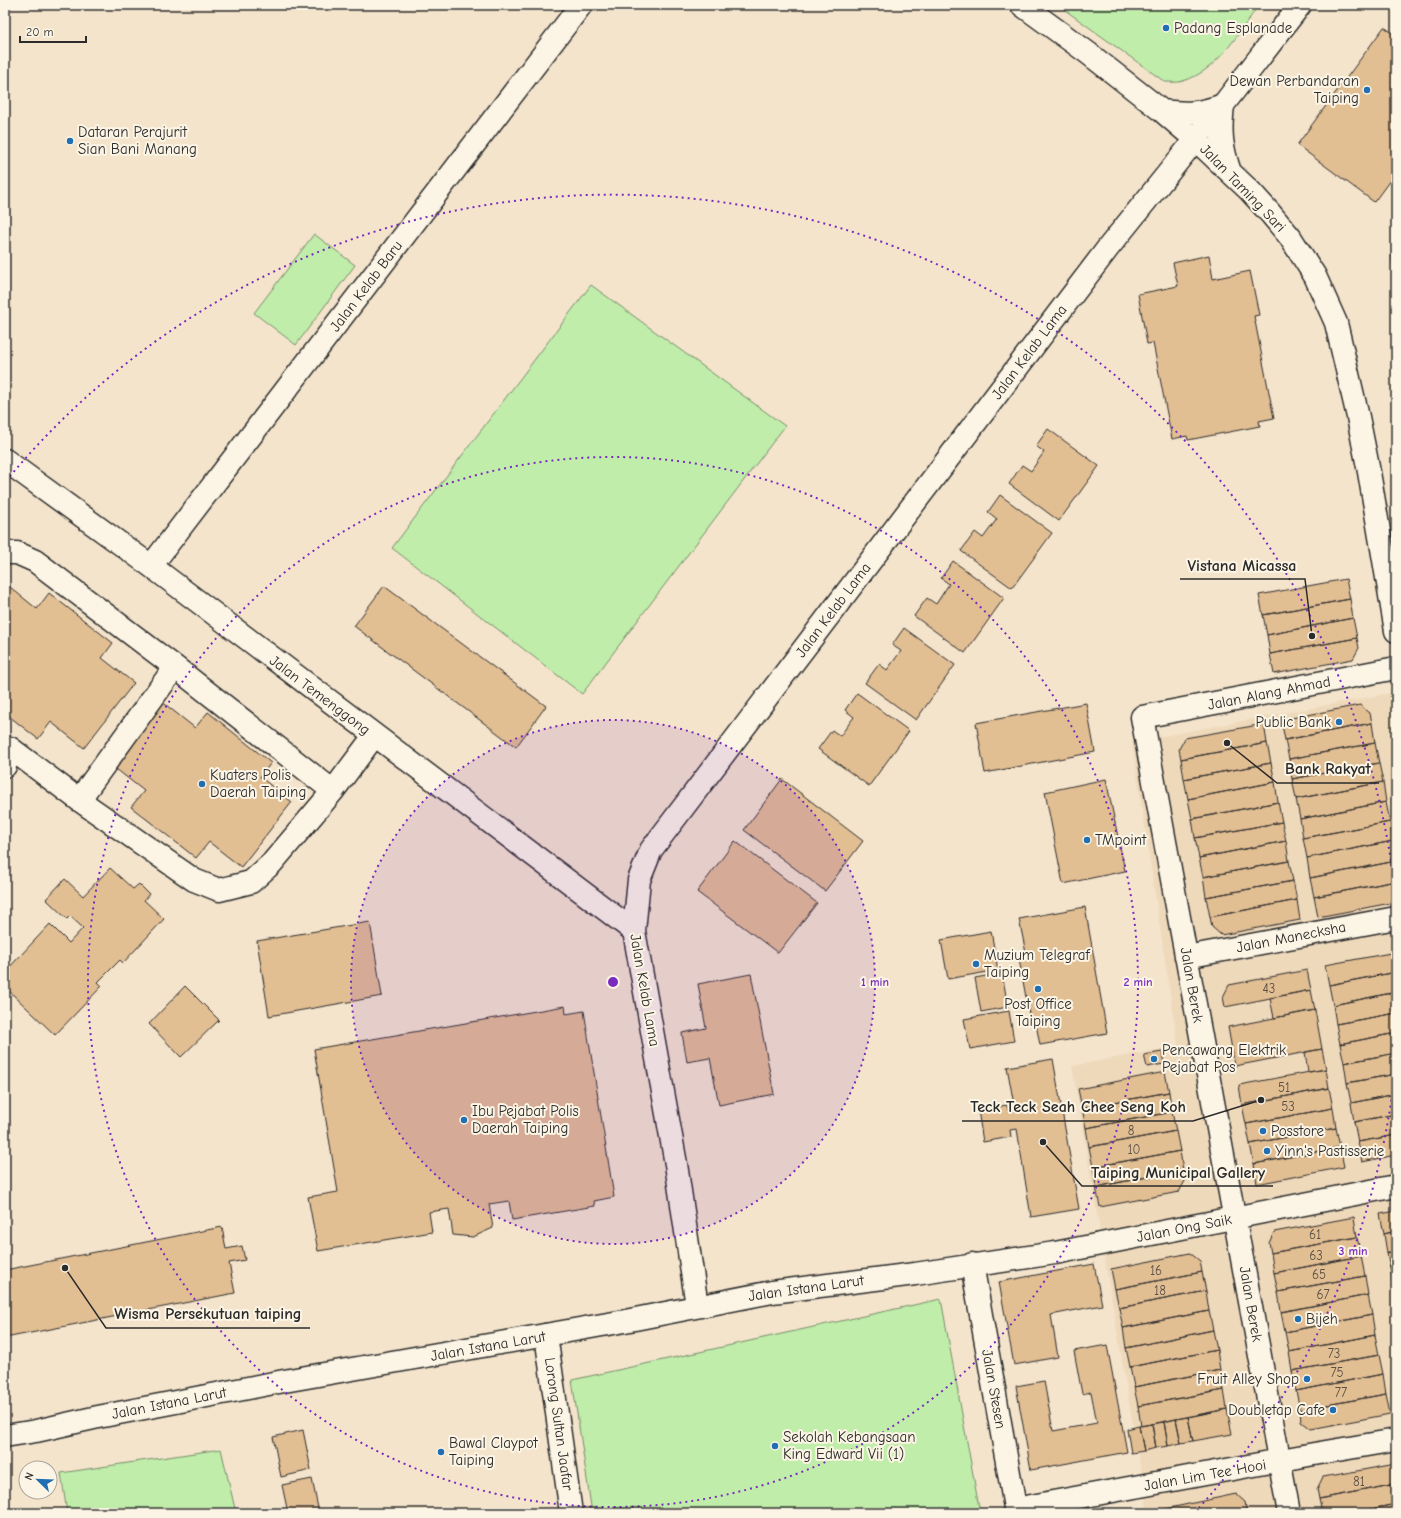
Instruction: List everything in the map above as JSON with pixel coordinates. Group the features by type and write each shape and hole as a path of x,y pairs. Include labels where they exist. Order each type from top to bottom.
{"street":[{"name":"Jalan Kelab Baru","path":"151,566 581,5"},
{"name":"Jalan Taming Sari","path":"1022,5 1162,111 1196,140 1270,213 1290,237 1314,276 1336,323 1358,417 1369,472 1396,631"},
{"name":"Jalan Kelab Lama","path":"697,1306 676,1164 634,931 639,880 651,850 1108,248 1196,140 1300,5"},
{"path":"1162,111 1196,113 1223,105 1220,135 1230,172"},
{"name":"Jalan Temenggong","path":"5,460 151,566 634,931"},
{"path":"5,553 17,553 35,561 175,667 333,791"},
{"path":"79,800 175,667"},
{"name":"Jalan Alang Ahmad","path":"1142,717 1396,668"},
{"name":"Jalan Berek","path":"1142,717 1290,1513"},
{"path":"7,752 194,880 219,890 251,882 272,863 333,791 374,736"},
{"name":"Jalan Manecksha","path":"1186,957 1396,918"},
{"name":"Jalan Ong Saik","path":"972,1264 1055,1253 1396,1186"},
{"name":"Jalan Istana Larut","path":"5,1436 284,1381 625,1321 772,1292 915,1274 972,1264"},
{"name":"Jalan Stesen","path":"972,1264 1015,1511"},
{"name":"Lorong Sultan Jaafar","path":"546,1335 571,1513"},
{"name":"Jalan Lim Tee Hooi","path":"1015,1511 1314,1454 1396,1440"}],"shaded area":[{"path":"1396,692 1396,1513 1148,1513 1072,1066 1178,1046 1132,742"}],"green space":[{"name":"Padang Esplanade","path":"1058,5 1259,5 1227,49 1207,69 1181,82 1165,82"},
{"path":"314,234 355,265 296,345 254,313"},
{"path":"591,285 785,426 582,694 392,548"},
{"name":"Sekolah Kebangsaan King Edward Vii (1)","path":"941,1299 980,1513 592,1513 572,1380"},
{"path":"221,1449 236,1513 67,1513 61,1473"}],"building":[{"name":"Dewan Perbandaran Taiping","path":"1384,27 1396,35 1396,172 1374,202 1297,145"},
{"path":"1396,249 1396,283 1392,256"},
{"path":"1209,255 1213,279 1250,271 1259,315 1254,316 1274,418 1259,421 1260,426 1188,440 1187,436 1172,439 1153,343 1147,344 1138,294 1178,286 1173,263"},
{"path":"1048,429 1099,466 1059,521 1009,484 1022,465 1031,471 1044,452 1036,446"},
{"path":"1000,495 1052,533 1012,588 961,551 975,532 983,538 997,519 988,512"},
{"path":"953,561 1004,598 965,653 914,616 927,598 936,604 949,584 941,578"},
{"path":"1346,579 1350,599 1263,615 1259,595"},
{"path":"5,583 37,609 49,593 113,643 102,658 134,683 84,748 51,722 38,739 5,713"},
{"path":"384,586 546,706 516,747 354,626"},
{"path":"1350,599 1353,618 1267,635 1263,615"},
{"path":"1353,618 1357,638 1270,654 1267,635"},
{"path":"904,628 955,665 916,720 865,683 879,664 887,670 901,651 892,645"},
{"path":"1357,638 1359,648 1353,659 1274,674 1270,654"},
{"path":"857,693 909,731 869,786 818,749 832,730 840,736 854,717 845,710"},
{"name":"Kuaters Polis Daerah Taiping","path":"161,701 195,728 208,712 271,763 260,777 292,802 241,867 209,842 196,858 131,807 144,791 111,765"},
{"path":"1086,703 1095,752 985,773 976,723"},
{"path":"1360,705 1370,713 1372,723 1285,740 1281,720"},
{"path":"1372,723 1375,743 1289,759 1285,740"},
{"path":"1264,724 1267,743 1181,759 1179,749 1185,738"},
{"path":"1267,743 1271,763 1184,779 1181,759"},
{"path":"1375,743 1379,763 1292,779 1289,759"},
{"path":"1271,763 1275,782 1188,799 1184,779"},
{"path":"1379,763 1383,782 1296,799 1292,779"},
{"path":"782,779 863,841 825,891 744,830"},
{"path":"1106,779 1125,871 1063,884 1045,792"},
{"path":"1275,782 1278,802 1192,819 1188,799"},
{"path":"1383,782 1386,802 1300,819 1296,799"},
{"path":"1278,802 1282,822 1195,838 1192,819"},
{"path":"1386,802 1390,822 1303,838 1300,819"},
{"path":"1282,822 1286,841 1199,858 1195,838"},
{"path":"1390,822 1393,841 1307,858 1303,838"},
{"path":"735,841 817,903 778,953 697,892"},
{"path":"1286,841 1289,861 1203,877 1199,858"},
{"path":"1393,841 1396,861 1310,878 1307,858"},
{"path":"1289,861 1293,881 1206,897 1203,877"},
{"path":"1396,861 1396,881 1314,897 1310,878"},
{"path":"110,868 133,889 139,884 149,894 144,900 164,919 123,963 120,960 98,982 102,986 55,1035 5,987 5,972 50,924 69,943 83,928 70,916 67,919 46,899 65,879 83,896"},
{"path":"1293,881 1297,900 1210,917 1206,897"},
{"path":"1396,881 1396,902 1318,917 1314,897"},
{"path":"1297,900 1300,920 1221,935 1212,927 1210,917"},
{"path":"1085,907 1107,1033 1040,1045 1036,1024 1031,1025 1019,959 1027,958 1019,919"},
{"path":"370,922 382,996 269,1016 257,941"},
{"path":"991,931 998,970 948,979 941,940"},
{"path":"1396,952 1396,972 1329,985 1325,965"},
{"path":"1307,970 1311,990 1225,1007 1223,997 1229,985"},
{"path":"1396,972 1396,992 1333,1005 1329,985"},
{"path":"1002,973 1008,1007 981,1012 975,978"},
{"path":"751,974 774,1094 719,1105 710,1058 687,1062 682,1033 706,1028 698,984"},
{"path":"185,986 219,1020 181,1057 149,1024"},
{"path":"1311,990 1315,1010 1274,1018 1270,998"},
{"path":"1396,992 1396,1013 1336,1024 1333,1005"},
{"name":"Ibu Pejabat Polis Daerah Taiping","path":"565,1006 566,1014 584,1011 614,1197 594,1201 595,1206 512,1220 509,1201 489,1204 493,1228 473,1237 453,1235 449,1209 429,1212 432,1232 318,1251 308,1197 338,1192 314,1049"},
{"path":"1315,1010 1322,1049 1235,1066 1228,1027"},
{"path":"1009,1011 1014,1041 970,1049 964,1019"},
{"path":"1396,1013 1396,1033 1340,1044 1336,1024"},
{"path":"1396,1033 1396,1053 1344,1063 1340,1044"},
{"path":"1322,1049 1326,1069 1308,1072 1305,1052"},
{"name":"Pencawang Elektrik Pejabat Pos","path":"1162,1052 1164,1064 1147,1067 1144,1055"},
{"path":"1396,1053 1396,1074 1347,1083 1344,1063"},
{"path":"1053,1059 1079,1209 1031,1217 1017,1129 1010,1130 1011,1137 983,1142 978,1110 1007,1105 1008,1111 1015,1110 1007,1067"},
{"path":"1326,1069 1329,1088 1242,1105 1239,1085"},
{"path":"1165,1072 1169,1092 1082,1108 1078,1089"},
{"path":"1396,1074 1396,1094 1351,1103 1347,1083"},
{"path":"1329,1088 1333,1108 1246,1124 1242,1105"},
{"path":"1169,1092 1172,1112 1086,1128 1082,1108"},
{"path":"1396,1094 1396,1114 1354,1122 1351,1103"},
{"path":"1333,1108 1336,1128 1250,1144 1246,1124"},
{"path":"1172,1112 1176,1131 1089,1147 1086,1128"},
{"path":"1396,1114 1396,1135 1358,1142 1354,1122"},
{"path":"1336,1128 1340,1147 1254,1164 1250,1144"},
{"path":"1176,1131 1180,1151 1093,1167 1089,1147"},
{"path":"1396,1135 1396,1155 1362,1162 1358,1142"},
{"path":"1340,1147 1344,1167 1257,1184 1254,1164"},
{"path":"1180,1151 1183,1170 1096,1187 1093,1167"},
{"path":"1183,1170 1185,1181 1179,1192 1100,1207 1096,1187"},
{"path":"1396,1211 1396,1231 1384,1234 1380,1214"},
{"path":"1354,1217 1357,1237 1271,1253 1269,1243 1274,1232"},
{"path":"222,1227 226,1249 242,1246 245,1260 229,1263 235,1293 5,1338 5,1270"},
{"path":"1396,1231 1396,1251 1387,1253 1384,1234"},
{"path":"1357,1237 1361,1256 1274,1273 1271,1253"},
{"path":"1396,1251 1396,1272 1391,1273 1387,1253"},
{"path":"1190,1253 1200,1261 1202,1272 1115,1289 1111,1269"},
{"path":"1361,1256 1365,1276 1278,1292 1274,1273"},
{"path":"1094,1264 1102,1305 1051,1315 1058,1357 1014,1365 999,1282"},
{"path":"1202,1272 1206,1291 1119,1308 1115,1289"},
{"path":"1396,1272 1396,1292 1394,1292 1391,1273"},
{"path":"1365,1276 1368,1295 1281,1312 1278,1292"},
{"path":"1206,1291 1209,1311 1123,1328 1119,1308"},
{"path":"1368,1295 1372,1315 1285,1332 1281,1312"},
{"path":"1209,1311 1213,1330 1126,1348 1123,1328"},
{"path":"1372,1315 1375,1335 1289,1352 1285,1332"},
{"path":"1213,1330 1217,1350 1130,1367 1126,1348"},
{"path":"1375,1335 1379,1355 1292,1371 1289,1352"},
{"path":"1107,1345 1127,1452 1031,1470 1016,1386 1044,1381 1053,1431 1097,1423 1091,1392 1082,1394 1074,1351"},
{"path":"1217,1350 1220,1370 1134,1387 1130,1367"},
{"path":"1379,1355 1383,1374 1296,1391 1292,1371"},
{"path":"1220,1370 1224,1390 1138,1406 1134,1387"},
{"path":"1383,1374 1386,1394 1300,1410 1296,1391"},
{"path":"1224,1390 1227,1409 1141,1426 1138,1406"},
{"path":"1386,1394 1390,1414 1311,1429 1301,1421 1300,1410"},
{"path":"1227,1409 1232,1434 1193,1441 1188,1417"},
{"path":"1188,1417 1193,1441 1181,1443 1176,1419"},
{"path":"1176,1419 1181,1443 1168,1446 1164,1422"},
{"path":"1164,1422 1168,1446 1156,1448 1152,1424"},
{"path":"1152,1424 1156,1448 1144,1451 1139,1426"},
{"path":"1139,1426 1144,1451 1131,1453 1127,1429"},
{"path":"303,1430 311,1470 281,1477 273,1437"},
{"path":"1396,1464 1396,1484 1319,1499 1317,1489 1323,1477"},
{"path":"312,1479 319,1513 288,1513 282,1485"},
{"path":"1396,1484 1396,1504 1351,1513 1322,1513 1319,1499"},
{"path":"1236,1494 1245,1502 1247,1513 1146,1513"},
{"path":"1396,1504 1396,1513 1351,1513"}],"place":[{"name":"Padang Esplanade","path":"1166,28"},
{"name":"Dewan Perbandaran Taiping","path":"1367,90"},
{"name":"Dataran Perajurit Sian Bani Manang","path":"70,141"},
{"name":"Vistana Micassa","path":"1312,636"},
{"name":"Public Bank","path":"1339,722"},
{"name":"Bank Rakyat","path":"1227,743"},
{"name":"Kuaters Polis Daerah Taiping","path":"202,784"},
{"name":"TMpoint","path":"1087,840"},
{"name":"Muzium Telegraf Taiping","path":"976,964"},
{"name":"Post Office Taiping","path":"1038,989"},
{"name":"Pencawang Elektrik Pejabat Pos","path":"1154,1059"},
{"name":"Teck Teck Seah Chee Seng Koh","path":"1261,1100"},
{"name":"Ibu Pejabat Polis Daerah Taiping","path":"464,1120"},
{"name":"Posstore","path":"1263,1131"},
{"name":"Taiping Municipal Gallery","path":"1043,1142"},
{"name":"Yinn's Pastisserie","path":"1267,1151"},
{"name":"Wisma Persekutuan taiping","path":"65,1268"},
{"name":"Bijeh","path":"1298,1319"},
{"name":"Fruit Alley Shop","path":"1307,1379"},
{"name":"Doubletap Cafe","path":"1333,1410"},
{"name":"Sekolah Kebangsaan King Edward Vii (1)","path":"775,1446"},
{"name":"Bawal Claypot Taiping","path":"441,1452"}]}
